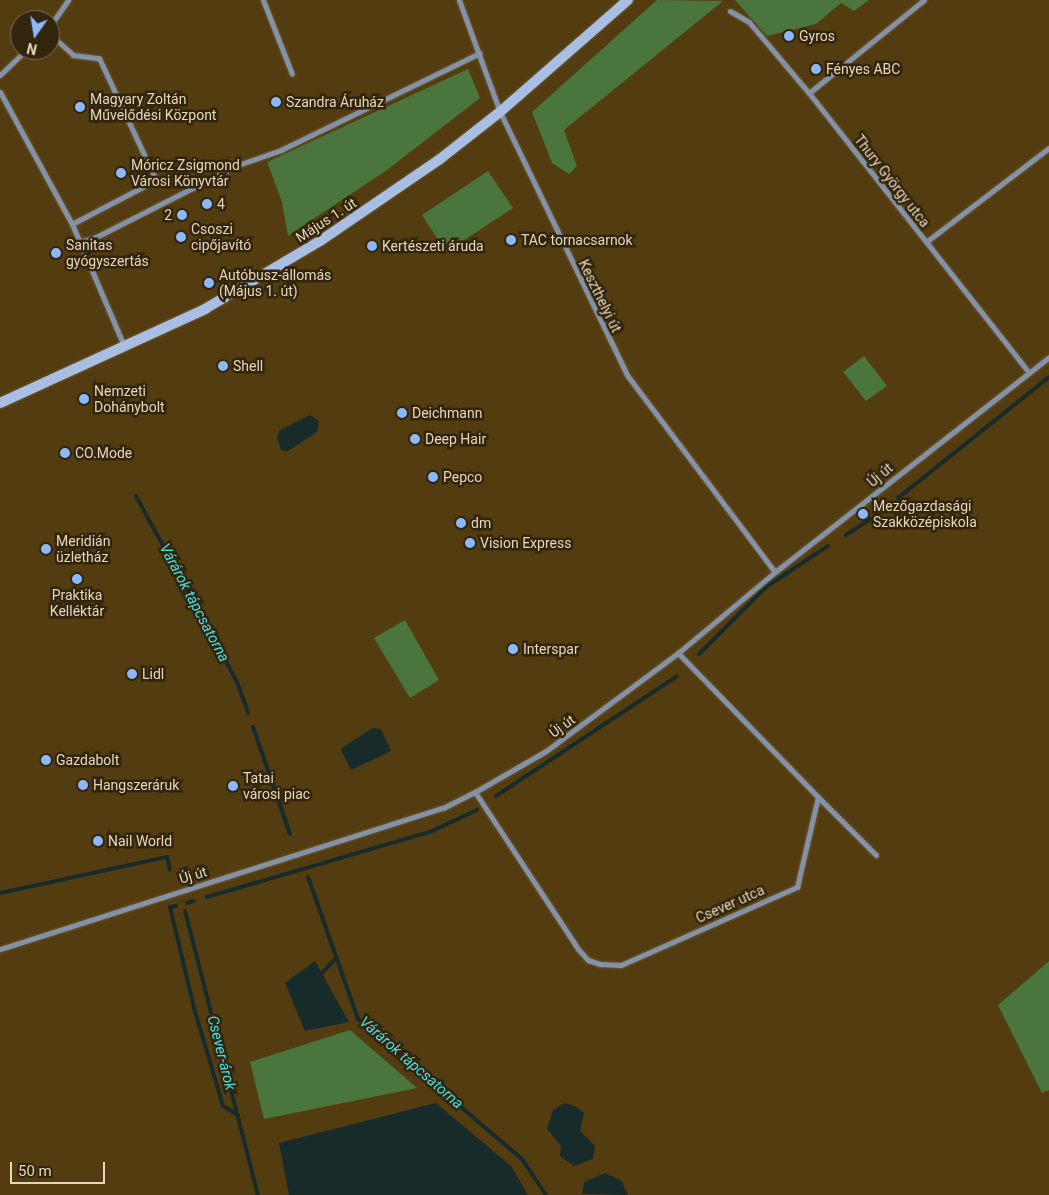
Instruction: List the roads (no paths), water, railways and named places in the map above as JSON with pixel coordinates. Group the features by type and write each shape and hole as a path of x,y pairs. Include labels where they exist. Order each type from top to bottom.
{"main road":[{"name":"Május 1. út","path":"0,403 205,309 284,263 370,208 500,112 628,0"}],"street":[{"path":"60,12 68,0"},
{"path":"263,0 292,74"},
{"name":"Keszthelyi út","path":"459,0 480,53 500,112 627,376 775,572"},
{"path":"809,93 924,0"},
{"name":"Thury György utca","path":"730,11 749,22 809,93 1029,373"},
{"path":"60,44 72,55 99,58 156,180 72,224"},
{"path":"79,242 96,237 238,165 282,150 480,53"},
{"path":"0,76 16,60"},
{"path":"0,92 72,224 124,346"},
{"path":"926,242 1049,148"},
{"name":"Új út","path":"0,949 443,808 475,792 546,751 678,653 775,572 1049,357"},
{"path":"678,653 876,855"},
{"name":"Csever utca","path":"475,792 578,950 588,960 612,966 797,887 818,797"}],"water":[{"path":"310,415 319,421 317,432 288,451 281,450 277,437 280,430"},
{"path":"373,728 381,729 391,751 351,770 341,750"},
{"path":"315,961 349,1022 305,1031 285,983"},
{"path":"436,1103 511,1166 528,1195 289,1195 279,1143"},
{"path":"564,1103 575,1106 584,1113 580,1131 595,1146 593,1159 574,1166 560,1156 561,1146 547,1129 553,1110"},
{"path":"605,1173 621,1180 628,1195 582,1194 584,1182"}],"waterway":[{"path":"898,498 1049,377"},
{"name":"Várárok tápcsatorna","path":"136,496 237,682 248,713"},
{"path":"846,535 877,515"},
{"path":"699,654 766,587 828,546"},
{"path":"496,796 677,676"},
{"name":"Várárok tápcsatorna","path":"253,727 290,834"},
{"path":"207,897 430,832 477,810"},
{"path":"0,893 167,857 170,870"},
{"name":"Várárok tápcsatorna","path":"308,877 358,1019 522,1159 546,1195"},
{"path":"187,903 194,901"},
{"path":"176,906 170,907 194,1008 223,1106 238,1115"},
{"name":"Csever-árok","path":"185,911 258,1195"},
{"path":"322,973 336,958"}],"place":[{"name":"Gyros","path":"789,36"},
{"name":"Fényes ABC","path":"816,69"},
{"name":"Szandra Áruház","path":"276,102"},
{"name":"Magyary Zoltán Művelődési Központ","path":"80,107"},
{"name":"Móricz Zsigmond Városi Könyvtár","path":"121,173"},
{"name":"4","path":"207,204"},
{"name":"2","path":"182,215"},
{"name":"Csoszi cipőjavító","path":"181,237"},
{"name":"TAC tornacsarnok","path":"511,240"},
{"name":"Kertészeti áruda","path":"372,246"},
{"name":"Sanitas gyógyszertás","path":"56,253"},
{"name":"Autóbusz-állomás (Május 1. út)","path":"209,283"},
{"name":"Shell","path":"223,366"},
{"name":"Nemzeti Dohánybolt","path":"84,399"},
{"name":"Deichmann","path":"402,413"},
{"name":"Deep Hair","path":"415,439"},
{"name":"CO.Mode","path":"65,453"},
{"name":"Pepco","path":"433,477"},
{"name":"Mezőgazdasági Szakközépiskola","path":"863,514"},
{"name":"dm","path":"461,523"},
{"name":"Vision Express","path":"470,543"},
{"name":"Meridián üzletház","path":"46,549"},
{"name":"Praktika Kelléktár","path":"77,579"},
{"name":"Interspar","path":"513,649"},
{"name":"Lidl","path":"132,674"},
{"name":"Gazdabolt","path":"46,760"},
{"name":"Hangszeráruk","path":"83,785"},
{"name":"Tatai városi piac","path":"233,786"},
{"name":"Nail World","path":"98,841"}]}
